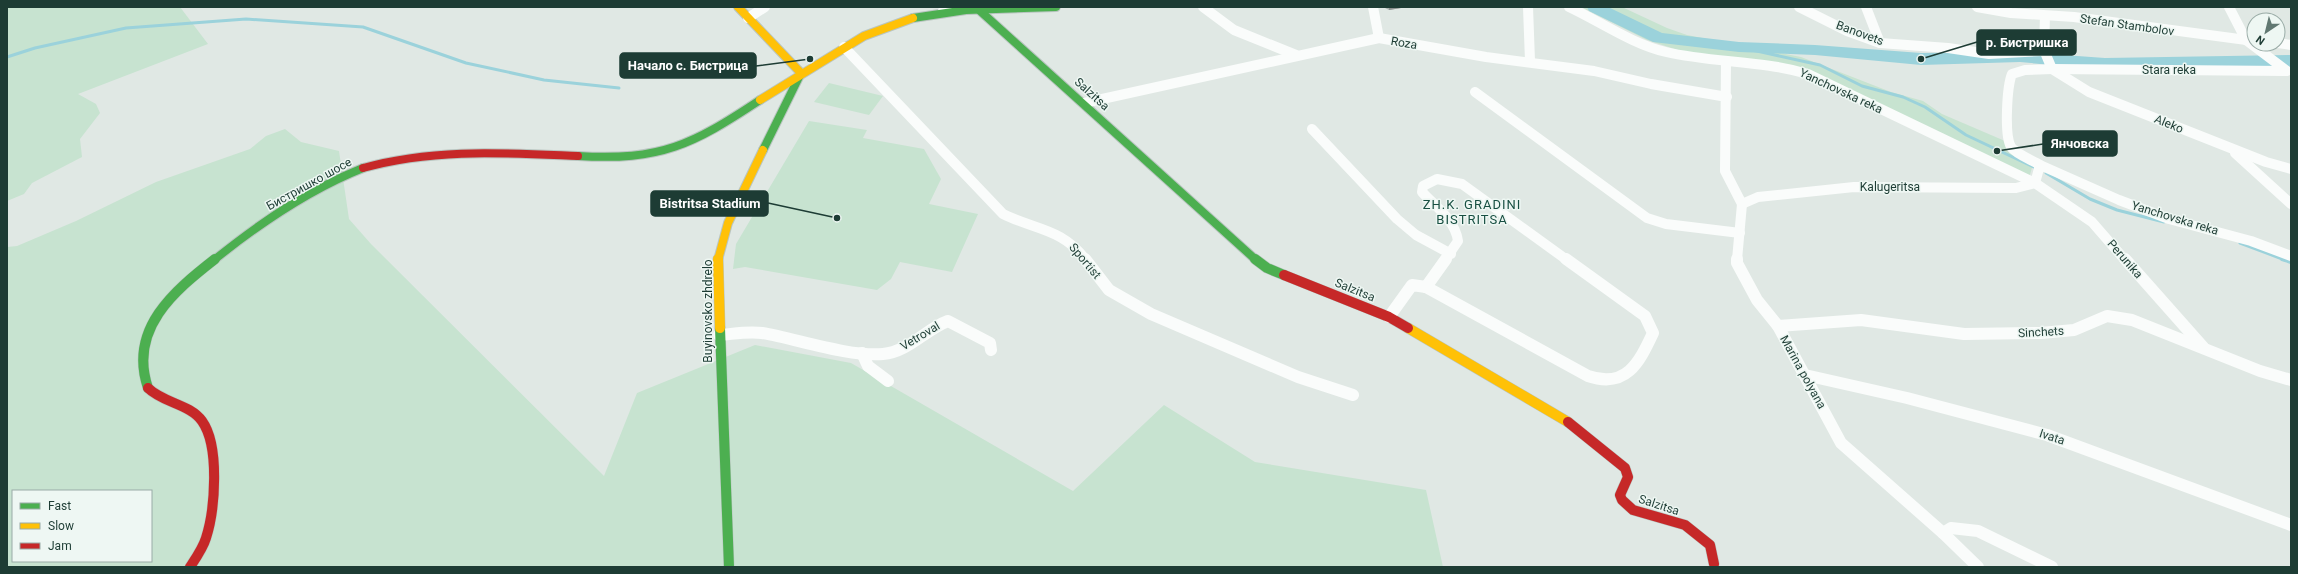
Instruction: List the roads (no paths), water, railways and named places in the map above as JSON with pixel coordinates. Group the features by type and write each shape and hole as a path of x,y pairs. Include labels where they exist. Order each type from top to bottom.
{"street":[{"path":"738,7 801,73"},
{"path":"748,18 765,7"},
{"name":"Бистришко шосе","path":"190,567 208,531 213,476 212,444 204,423 186,409 162,400 146,384 143,362 150,327 169,298 212,261 257,227 301,199 340,178 370,166 410,155 452,152 633,157 659,153 680,147 703,135 801,73 821,64 844,47 879,28 946,9 1056,7"},
{"path":"1203,7 1234,30 1296,55"},
{"path":"1373,7 1379,38"},
{"path":"1528,7 1530,61"},
{"name":"Yanchovska reka","path":"1569,7 1648,46 1664,51 1726,61 1772,65 1808,74 2036,181"},
{"name":"Banovets","path":"1799,7 1848,31 1880,43 1989,54 2043,54"},
{"path":"1866,7 1880,43"},
{"name":"Stefan Stambolov","path":"1977,7 2011,13 2046,12 2054,17 2097,20 2246,40"},
{"path":"2229,7 2246,35"},
{"name":"Salzitsa","path":"978,9 1084,102 1253,257 1267,268 1389,317 1524,394 1577,427 1609,456 1625,468 1628,477 1620,495 1627,506 1640,512 1685,525 1710,545 1714,564"},
{"path":"2036,181 2040,167 2012,148 2008,139 2008,83 2012,74 2025,70 2052,69 2043,54 2046,12"},
{"name":"Roza","path":"1084,102 1379,38 1486,57 1530,61 1594,71 1650,84 1727,97"},
{"name":"Sportist","path":"844,47 995,207 1003,214 1021,223 1045,229 1065,238 1084,257 1109,290 1165,320 1298,377 1353,395"},
{"path":"2262,52 2287,71"},
{"path":"1726,61 1727,97 1725,171 1742,204"},
{"name":"Stara reka","path":"2052,69 2287,71"},
{"name":"Aleko","path":"2052,69 2089,92 2266,162 2291,169"},
{"name":"Buyinovsko zhdrelo","path":"729,567 719,335 718,260 728,224 801,73"},
{"path":"1475,92 1647,218 1666,224 1740,233"},
{"path":"1312,129 1397,219 1416,235 1451,254"},
{"path":"2228,147 2291,204"},
{"name":"Yanchovska reka","path":"2040,167 2071,177 2119,200 2169,219 2251,240 2291,256"},
{"path":"1389,317 1412,285 1426,287 1588,376 1607,381 1624,377 1644,352 1653,333 1645,316 1462,184 1445,179 1430,180 1423,186 1422,192 1458,233 1458,241 1451,254 1426,287"},
{"name":"Kalugeritsa","path":"1742,204 1758,197 1854,187 2016,188 2036,181"},
{"name":"Perunika","path":"2036,181 2092,222 2203,347"},
{"name":"Marina polyana","path":"1742,204 1737,263 1757,300 1778,326 1841,442 1943,533 1978,567"},
{"name":"Sinchets","path":"1778,326 1861,320 1964,334 2041,333 2074,330 2107,316 2118,316 2203,347 2260,371 2291,380"},
{"name":"Vetroval","path":"719,335 760,333 862,353 884,354 911,344 940,324 948,321 990,343 991,350"},
{"path":"862,353 868,366 888,381"},
{"name":"Ivata","path":"1805,375 1907,398 2048,435 2291,525"},
{"path":"1943,533 1951,528 1978,531 2052,567"}],"waterway":[{"path":"1595,7 1659,38 1739,47 1815,50 1921,59 2020,57 2105,64 2196,64 2291,61"},
{"path":"7,57 35,48 126,28 246,19 363,27 466,63 544,80 619,88"},
{"path":"1739,47 1820,65 1862,86 1903,97 1925,107 1966,135 2038,169"},
{"path":"2046,173 2090,199 2117,210 2164,222"},
{"path":"2240,243 2285,260"},
{"path":"2285,260 2291,262"}],"place":[{"name":"Начало с. Бистрица","path":"810,59"},
{"name":"р. Бистришка","path":"1921,59"},
{"name":"Янчовска","path":"1997,151"},
{"name":"Bistritsa Stadium","path":"837,218"}],"district":[{"name":"ZH.K. GRADINI BISTRITSA","path":"1472,212"}]}
